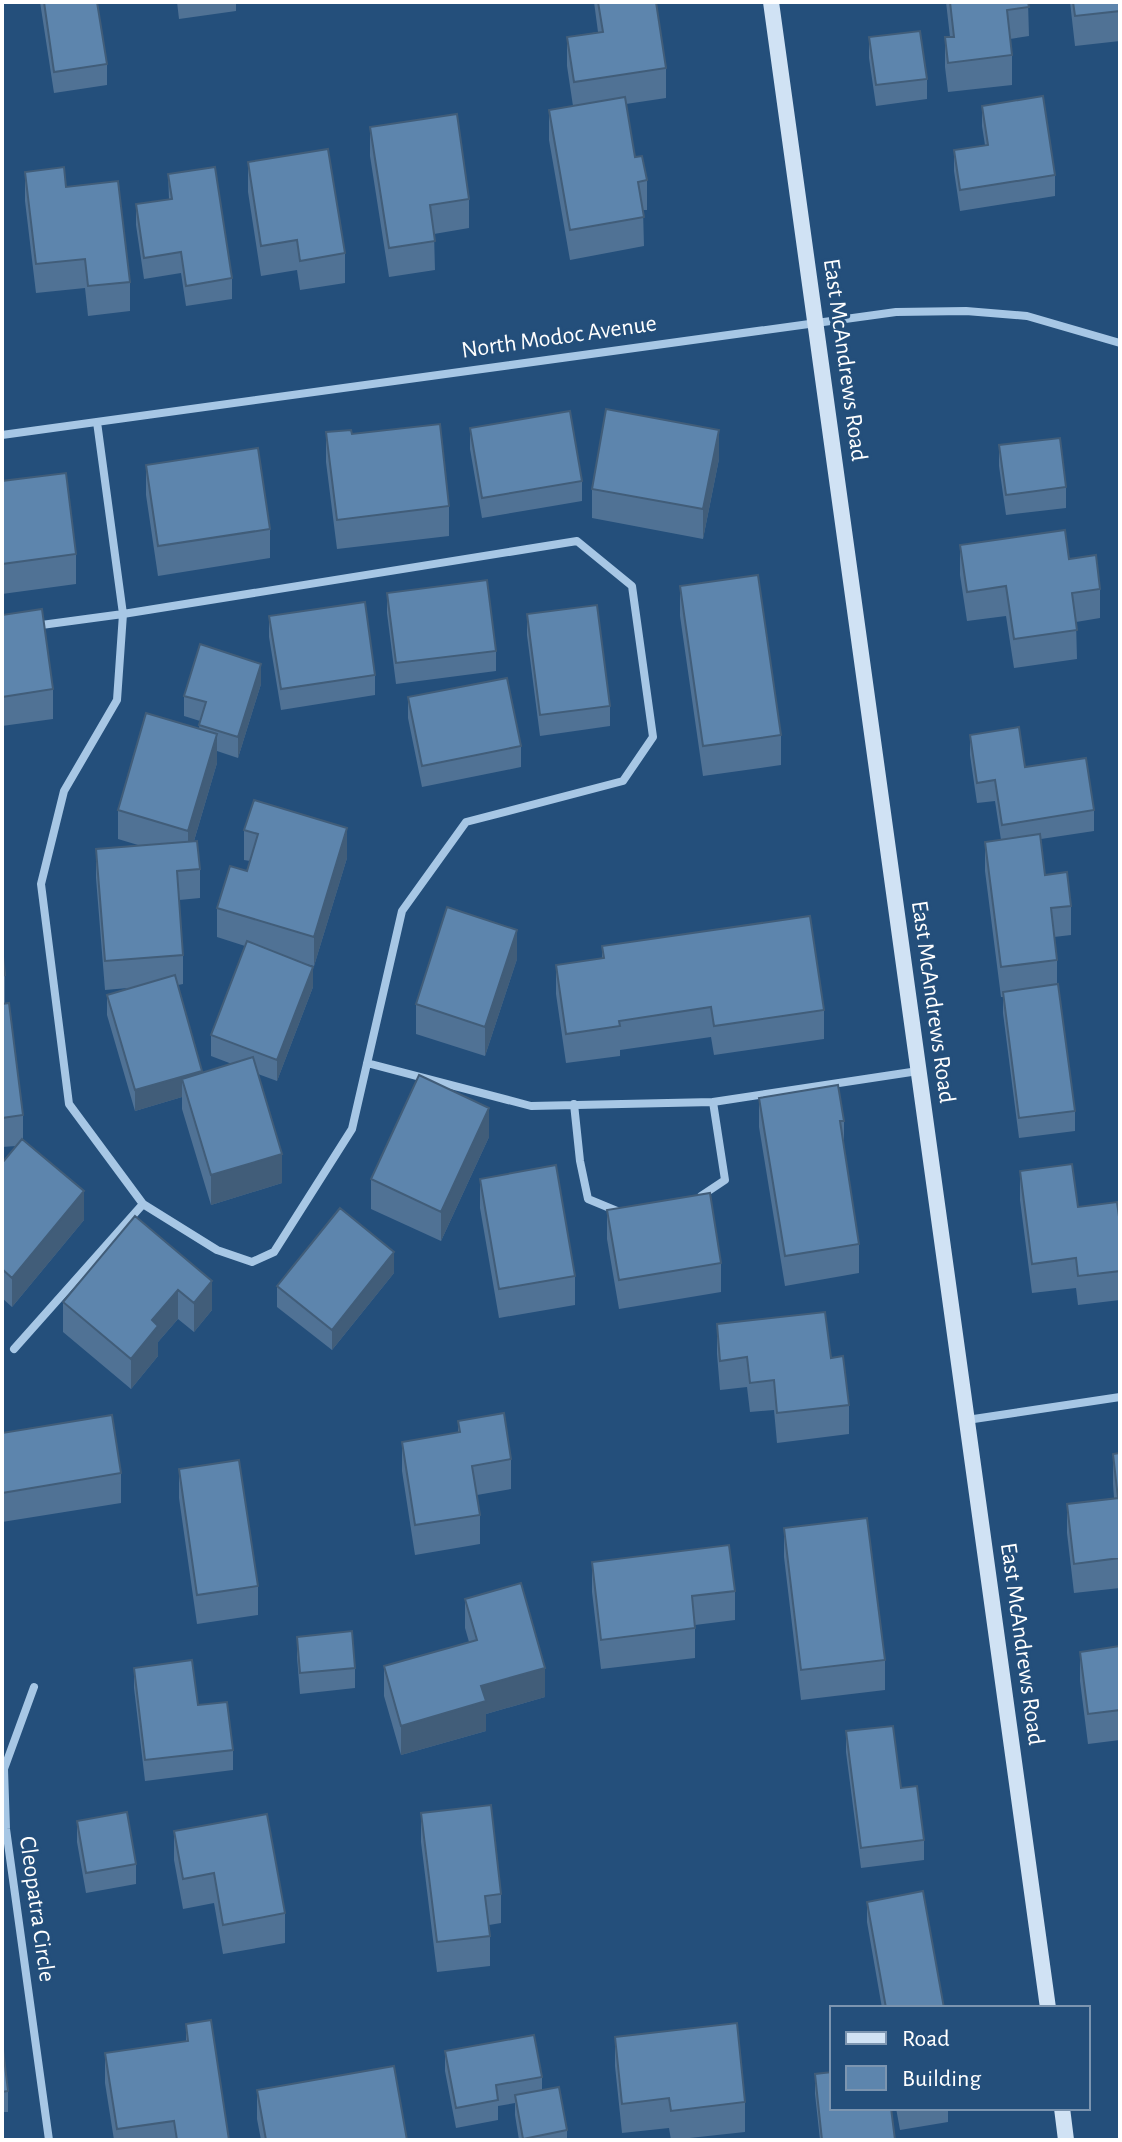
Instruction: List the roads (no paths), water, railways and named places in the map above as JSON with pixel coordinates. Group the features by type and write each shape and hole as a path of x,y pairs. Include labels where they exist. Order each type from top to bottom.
{"main road":[{"name":"East McAndrews Road","path":"771,2 1048,2006"},
{"path":"1062,2110 1066,2140"}],"street":[{"name":"North Modoc Avenue","path":"2,435 896,312 966,311 1027,316 1120,343"},
{"path":"17,628 123,614 577,541 632,586 653,737 623,781 466,822 402,911 352,1129 274,1252 252,1262 217,1250 143,1204 69,1104 41,884 64,791 117,700 123,614 97,422"},
{"path":"367,1063 531,1106 713,1102 919,1071"},
{"path":"689,1198 704,1196 725,1180 713,1102"},
{"path":"574,1104 588,1199 614,1211 629,1209"},
{"path":"14,1349 143,1204"},
{"path":"967,1420 1120,1397"},
{"name":"Cleopatra Circle","path":"34,1687 4,1769 6,1829 49,2140"}]}
